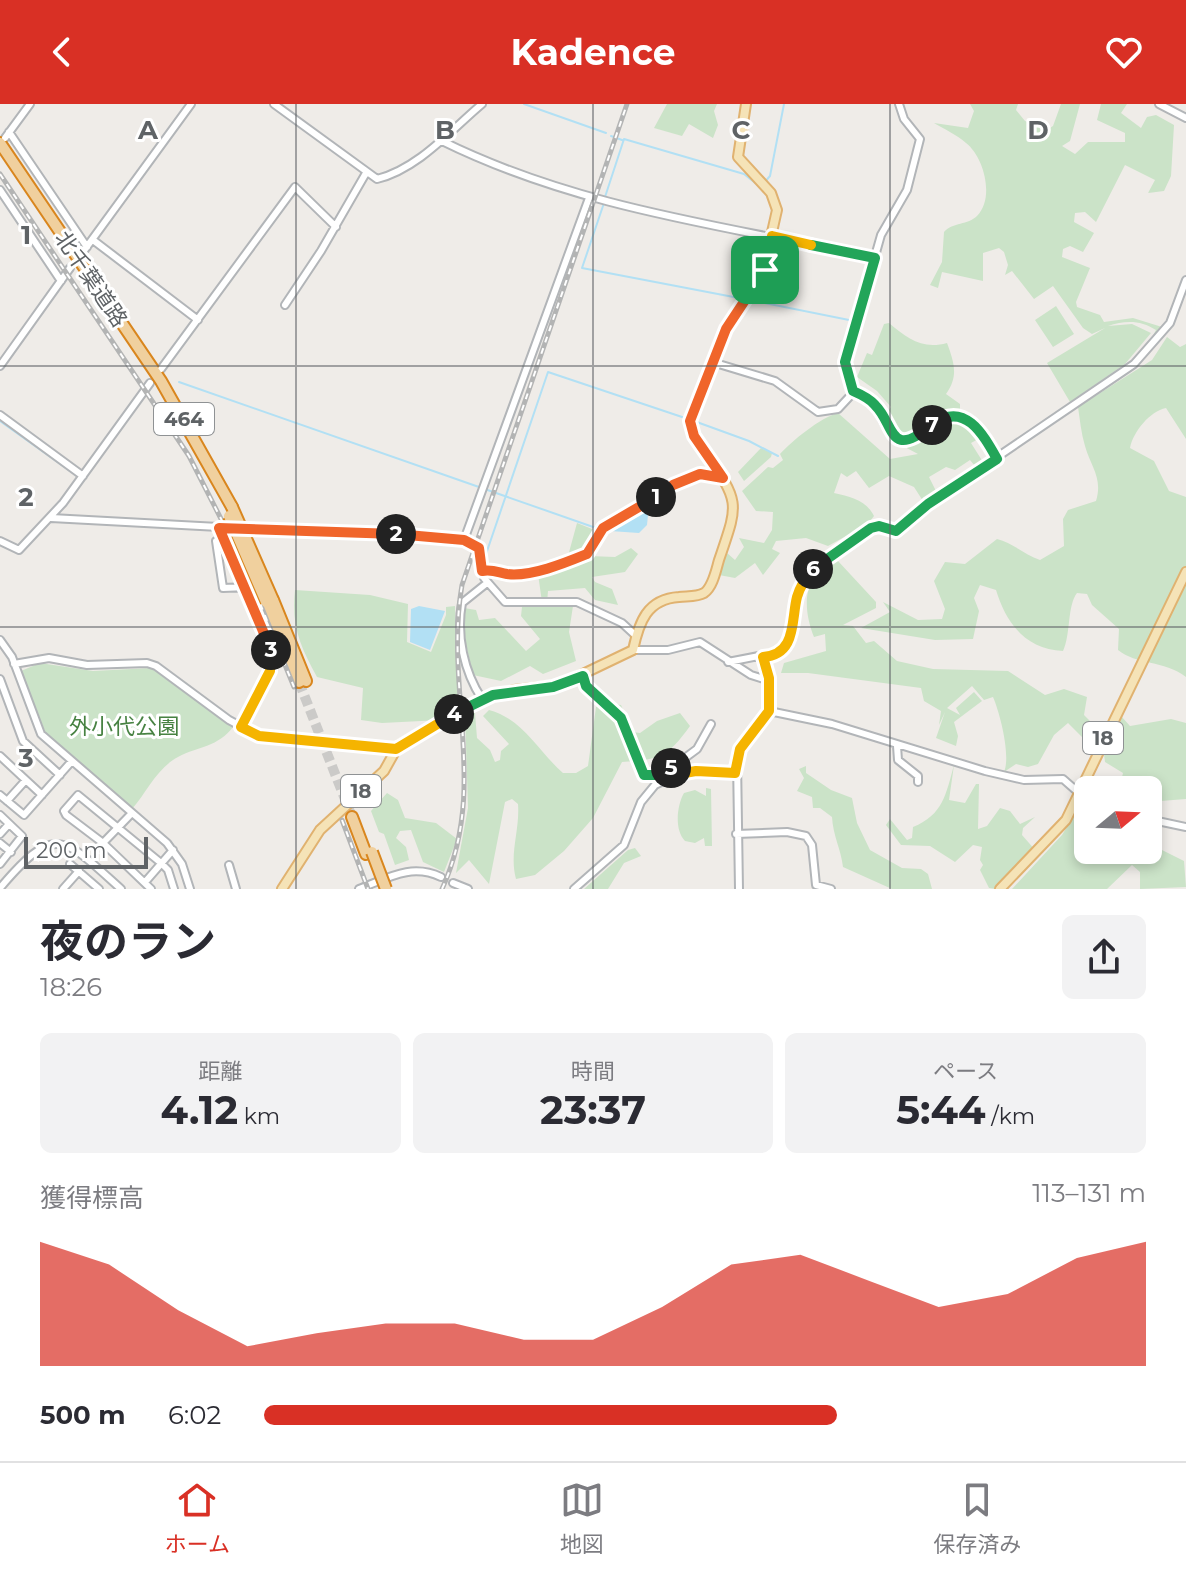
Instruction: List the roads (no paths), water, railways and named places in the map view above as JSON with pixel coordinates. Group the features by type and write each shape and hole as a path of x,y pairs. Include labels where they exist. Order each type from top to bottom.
{"highway":[{"name":"北千葉道路","path":"5,138 188,426 229,508 302,682"},
{"path":"355,816 386,889"},
{"path":"369,853 379,889"}],"main road":[{"path":"633,650 634,634 658,600 700,595 709,589 734,509 733,494 694,436 690,424 726,329 762,276 772,236 776,202 738,157 746,104"},
{"name":"18","path":"1087,776 1186,572"},
{"name":"18","path":"282,889 320,830 384,771 396,749 482,699 514,690 553,687 583,676 633,650"},
{"name":"18","path":"1000,889 1056,834 1074,802"}],"street":[{"path":"30,104 5,138 85,250 191,104"},
{"path":"274,104 377,179 387,176 442,141 482,104"},
{"path":"899,104 911,130 920,139 907,190 881,235 845,362 853,391 876,405 889,432 899,438 919,435 947,417 966,418 978,428 997,459"},
{"path":"1159,104 1186,118"},
{"path":"442,141 478,159 589,198 875,258"},
{"path":"285,305 336,227 366,173"},
{"path":"161,369 295,187 336,227"},
{"path":"0,190 61,281"},
{"path":"464,540 589,198"},
{"path":"93,240 198,320"},
{"path":"0,366 70,268"},
{"path":"728,662 774,655 789,641 797,598 817,565 871,528 879,526 896,531 928,504 1146,353 1170,323 1185,284"},
{"path":"712,362 775,381 818,412 838,409 853,391"},
{"path":"0,541 19,550 51,518 150,383"},
{"path":"0,415 83,476"},
{"path":"482,571 494,569 507,574 536,570 583,556 590,551 603,528 640,509 673,485 703,474 723,478"},
{"path":"51,518 464,540 479,548 487,583 509,604 577,602 622,623 634,634"},
{"path":"219,528 247,587 270,644 272,658 267,677 241,727"},
{"path":"225,538 216,541 223,588 247,587"},
{"path":"482,699 468,673 461,633 461,609 462,603 487,583"},
{"path":"0,640 14,664 41,734 173,850 185,870 190,889"},
{"path":"633,650 668,650 700,642 728,662 767,680"},
{"path":"740,889 735,773 740,749 769,711 769,678 763,657"},
{"path":"14,664 49,658 87,665 139,662 156,666 241,727 265,738 396,749"},
{"path":"583,676 586,686 621,718 644,775 655,775 671,760 681,763"},
{"path":"0,679 23,741 60,775"},
{"path":"769,711 832,724 897,746 1013,778 1063,779 1074,789"},
{"path":"673,775 670,769 697,749 711,724"},
{"path":"897,746 898,760 918,776 918,782"},
{"path":"0,756 42,795"},
{"path":"0,795 24,815 71,762"},
{"path":"574,889 620,851 629,838 644,798 655,785 673,775 696,771 735,773"},
{"path":"7,801 25,781"},
{"path":"151,889 146,881 64,811 78,795 161,863 168,870 174,889"},
{"path":"103,843 131,814"},
{"path":"0,815 22,836 1,863 14,871"},
{"path":"1162,822 1186,827"},
{"path":"0,834 9,824"},
{"path":"736,834 787,832 806,836 812,845 816,885 831,889"},
{"path":"0,843 11,852"},
{"path":"0,888 42,846 56,843 78,851 121,889"},
{"path":"146,881 173,850"},
{"path":"70,864 97,888"},
{"path":"229,865 236,889"},
{"path":"359,889 409,870 425,870 441,877"},
{"path":"63,889 79,871"},
{"path":"453,883 468,889"}],"water":[{"path":"642,511 648,515 647,525 639,533 610,531 610,526"},
{"path":"419,606 445,611 430,650 410,642 411,609"}],"waterway":[{"path":"524,104 606,133"},
{"path":"764,183 770,176 784,104"},
{"path":"611,136 622,140"},
{"path":"605,197 624,139 744,174 759,186"},
{"path":"604,203 582,268 744,299"},
{"path":"750,300 854,321"},
{"path":"495,567 486,568 485,557 548,372 688,419"},
{"path":"179,382 596,528 628,512"},
{"path":"0,421 80,478"},
{"path":"694,421 749,441 778,456"}],"tunnel":[{"path":"299,682 352,817"}],"railway":[{"path":"442,889 456,851 462,813 464,775 458,662 462,585 627,104"},
{"path":"0,174 189,456 244,564 294,687"},
{"path":"342,820 368,889"}],"park label":[{"name":"外小代公園","path":"124,726"}]}
